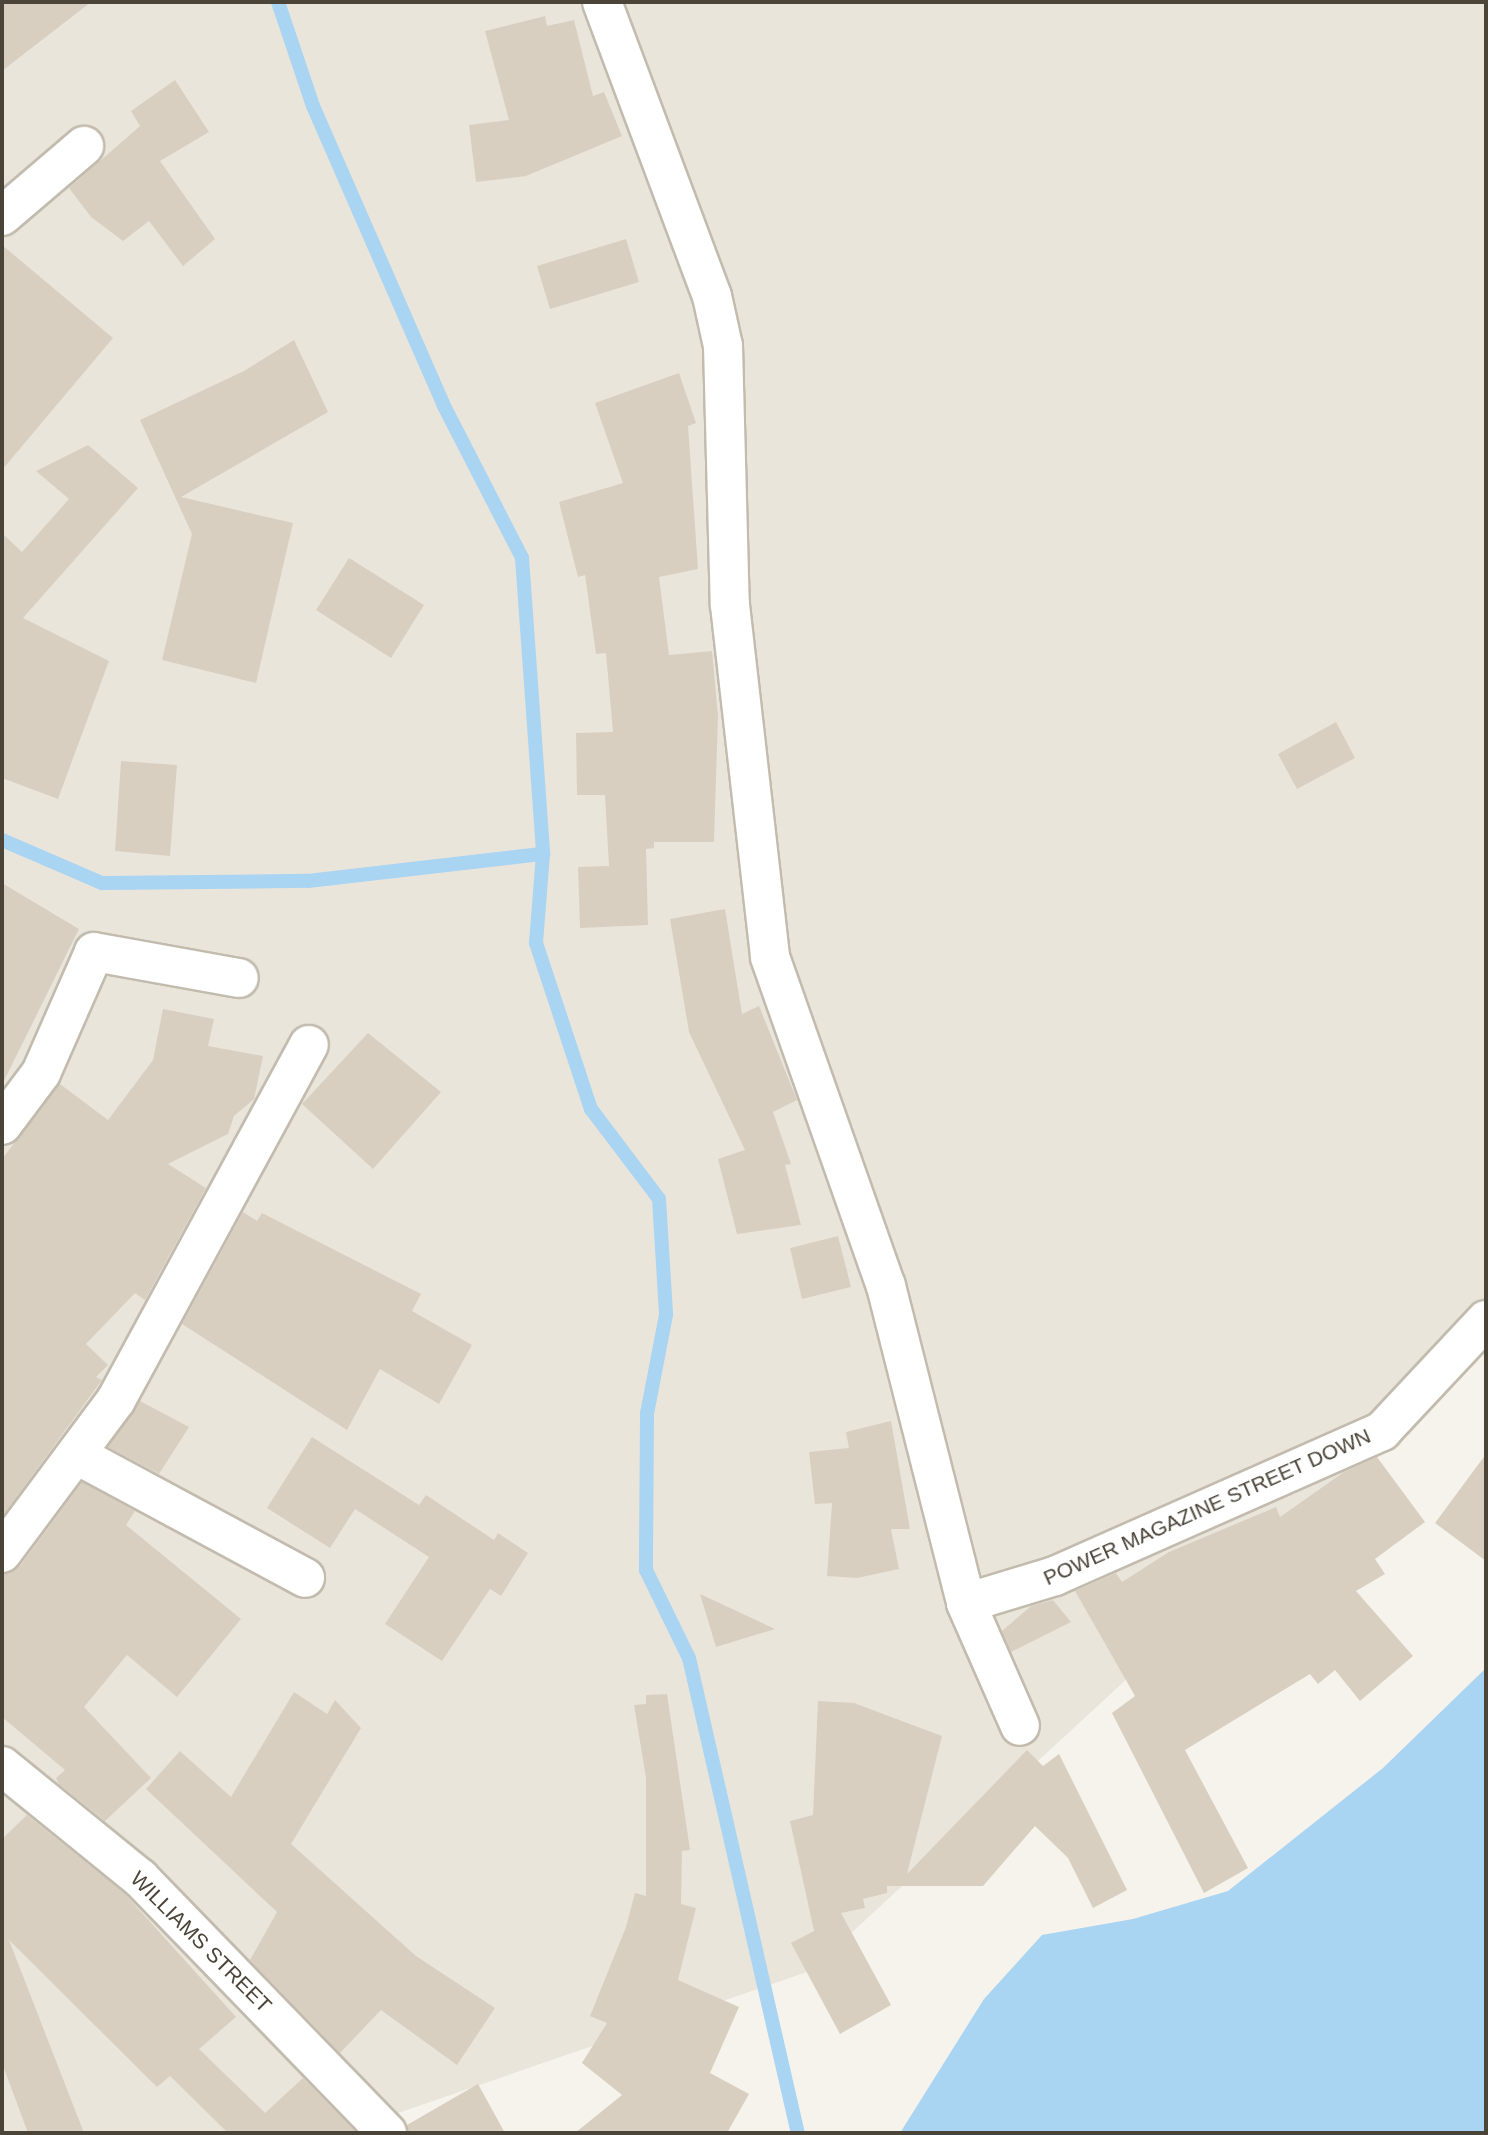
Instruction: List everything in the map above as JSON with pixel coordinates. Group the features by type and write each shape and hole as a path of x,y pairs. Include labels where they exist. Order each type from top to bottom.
{"street":[{"path":"602,2 712,296 723,346 730,605 770,957 886,1286 966,1603 1020,1726"},
{"path":"2,216 84,146"},
{"path":"2,1125 41,1073 94,951 239,978"},
{"path":"2,1553 116,1400 309,1045"},
{"name":"POWER MAGAZINE STREET DOWN","path":"966,1603 1055,1576 1382,1431 1486,1320"},
{"path":"77,1455 304,1578"},
{"name":"WILLIAMS STREET","path":"2,1766 140,1878 387,2133"}],"shaded area":[{"path":"2,2 1486,2 1486,1348 810,1971 340,2133 2,2133"}],"water":[{"path":"1486,1668 1486,2133 900,2133 984,1999 1042,1935 1133,1919 1228,1891 1383,1768"}],"building":[{"path":"2,2 91,2 2,71"},
{"path":"545,16 547,26 574,20 593,96 604,92 622,136 526,176 476,182 469,125 509,120 485,31"},
{"path":"175,80 209,132 160,161 215,239 183,266 149,221 123,241 91,217 69,188 140,126 131,111"},
{"path":"626,239 639,282 550,309 537,266"},
{"path":"2,245 113,338 2,470"},
{"path":"294,340 328,412 181,497 293,523 256,683 162,660 192,534 140,420 244,371"},
{"path":"679,373 696,423 688,426 698,569 659,577 669,655 712,651 718,716 714,842 654,842 654,848 646,849 648,925 580,928 578,867 609,866 605,795 577,795 576,733 613,732 606,653 596,654 585,575 578,577 559,502 623,483 595,403"},
{"path":"88,445 138,488 23,618 109,661 58,799 2,778 2,533 22,552 69,499 36,471"},
{"path":"349,558 424,605 391,658 316,610"},
{"path":"1336,722 1355,758 1297,789 1278,754"},
{"path":"121,761 177,765 170,856 115,851"},
{"path":"2,883 79,929 2,1085"},
{"path":"725,909 742,1014 759,1006 797,1100 773,1112 791,1164 785,1165 801,1225 737,1234 718,1159 745,1150 689,1032 670,919"},
{"path":"163,1009 214,1019 208,1046 263,1056 254,1099 234,1116 228,1134 168,1164 206,1188 145,1300 135,1293 86,1344 108,1365 96,1377 102,1380 2,1517 2,1159 60,1084 108,1120 153,1060"},
{"path":"368,1033 441,1092 373,1169 302,1104"},
{"path":"243,1212 257,1221 262,1213 421,1294 412,1311 472,1345 439,1404 380,1369 347,1430 182,1324"},
{"path":"838,1236 851,1287 802,1299 790,1248"},
{"path":"140,1401 189,1427 159,1474 108,1447"},
{"path":"891,1421 910,1529 891,1529 899,1569 857,1578 827,1576 832,1503 815,1504 809,1452 849,1448 846,1432"},
{"path":"312,1437 419,1505 426,1495 494,1540 498,1533 528,1553 501,1596 490,1589 442,1661 385,1624 429,1557 355,1509 330,1548 267,1508"},
{"path":"1486,1454 1486,1561 1435,1523"},
{"path":"1377,1457 1425,1522 1375,1559 1385,1574 1356,1591 1413,1656 1360,1701 1335,1670 1318,1684 1310,1674 1185,1750 1248,1868 1204,1893 1112,1713 1135,1696 1075,1591 1116,1573 1122,1582 1169,1552 1276,1507 1280,1517 1344,1472"},
{"path":"82,1482 135,1511 126,1525 241,1619 177,1697 127,1655 84,1707 151,1778 105,1821 59,1784 56,1778 65,1770 2,1717 2,1574 20,1566"},
{"path":"700,1594 775,1629 716,1647"},
{"path":"1053,1600 1071,1622 1011,1652 1002,1631 1031,1606"},
{"path":"294,1692 327,1714 335,1700 361,1728 291,1844 416,1956 495,2008 457,2065 381,2010 340,2053 250,1960 277,1912 146,1789 180,1751 231,1797"},
{"path":"667,1694 690,1850 682,1851 681,1904 696,1908 678,1980 739,2007 710,2073 749,2094 727,2133 575,2133 622,2095 582,2063 607,2023 590,2016 626,1927 635,1893 646,1896 646,1778 634,1705 646,1704 646,1695"},
{"path":"818,1701 854,1703 942,1736 907,1874 1027,1750 1043,1766 1059,1754 1127,1890 1093,1908 1068,1858 1035,1826 983,1886 887,1886 887,1893 863,1899 865,1908 841,1913 891,2005 840,2034 791,1943 814,1931 790,1821 813,1815"},
{"path":"27,1815 125,1894 236,2017 199,2049 265,2113 303,2078 357,2133 228,2133 170,2076 157,2087 9,1940 84,2133 28,2133 2,2063 2,1839"},
{"path":"478,2084 505,2133 408,2133 407,2125"}],"waterway":[{"path":"278,2 313,106 443,404 522,558 543,854 536,943 591,1109 659,1199 666,1315 647,1414 646,1570 689,1658 798,2133"},
{"path":"2,840 102,883 308,881 543,854"}]}
